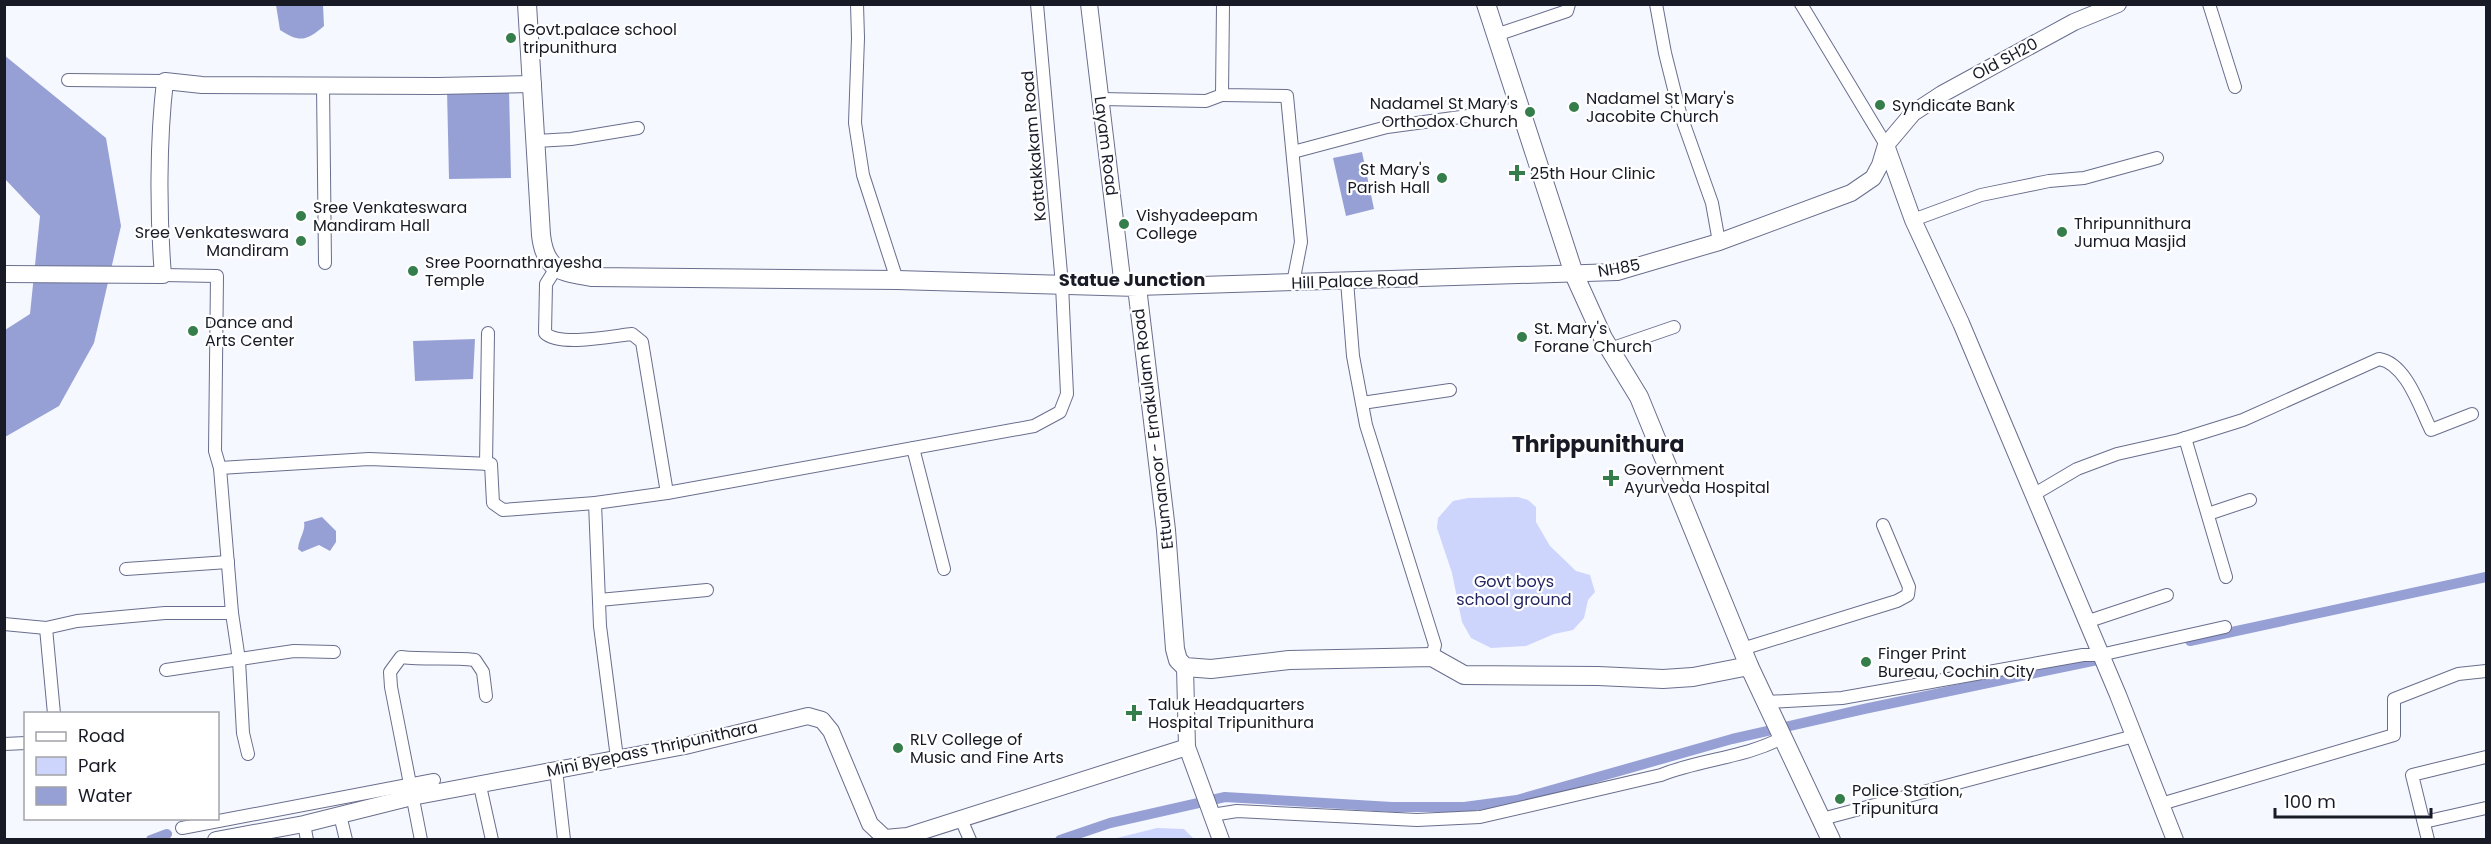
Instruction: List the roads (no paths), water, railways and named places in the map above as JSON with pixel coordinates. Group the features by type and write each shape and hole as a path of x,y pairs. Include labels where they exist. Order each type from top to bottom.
{"main road":[{"path":"527,4 543,249 548,260 556,268"},
{"name":"Layam Road","path":"1089,4 1100,99 1130,287"},
{"name":"NH85","path":"1486,4 1574,274 1617,272 1719,243 1851,193 1873,178 1880,165 1886,144 1901,127"},
{"name":"Old SH20","path":"1901,127 1913,113 1942,94 2074,22 2118,4"},
{"path":"11,274 163,275 160,233 162,109 165,81 202,85 533,84"},
{"path":"1886,144 1913,220 1961,323 2109,674 2175,840"},
{"name":"Ettumanoor - Ernakulam Road","path":"556,268 592,277 897,280 1130,287 1166,530 1175,649 1178,660 1185,667"},
{"path":"1574,274 1586,304 1639,397 1749,666 1831,840"},
{"name":"Hill Palace Road","path":"1130,287 1574,274"},
{"path":"1221,840 1187,747 1185,667 1211,669 1290,660 1432,657 1464,675 1663,679 1693,677 1749,666"},
{"name":"Mini Byepass Thripunithara","path":"216,840 306,832 332,811 411,791 480,786 556,769 685,746 797,718 815,717 822,720 831,731 870,824 885,838 907,836 1187,747"}],"street":[{"path":"856,4 858,38 856,133 863,175 897,280"},
{"name":"Kottakkakam Road","path":"486,464 491,464 493,503 503,510 595,503 667,493 1034,426 1060,412 1067,394 1062,285 1037,4"},
{"path":"1222,95 1223,4"},
{"path":"1496,35 1568,11 1569,4"},
{"path":"1656,4 1665,53 1678,103 1713,203 1719,243"},
{"path":"1801,4 1886,144"},
{"path":"2209,4 2235,87"},
{"path":"69,80 165,81"},
{"path":"323,85 325,263"},
{"path":"1100,99 1206,101 1222,95 1287,96 1302,242 1293,283"},
{"path":"1293,152 1387,127 1520,109"},
{"path":"536,141 572,140 638,128"},
{"path":"1913,220 1981,195 2049,181 2084,178 2157,158"},
{"path":"556,268 546,284 545,333 549,337 570,341 632,334 642,342 667,493"},
{"path":"163,275 217,276 215,451 220,468 232,613 239,660 243,733 248,754"},
{"path":"1347,281 1353,356 1366,424 1435,645 1432,657"},
{"path":"1610,349 1674,327"},
{"path":"220,468 369,459 486,464 488,333"},
{"path":"2033,495 2057,479 2096,461 2186,438 2243,420 2379,359 2391,364 2403,376 2431,430 2472,414"},
{"path":"1362,403 1450,390"},
{"path":"2186,438 2226,577"},
{"path":"913,448 944,569"},
{"path":"2208,514 2250,500"},
{"path":"595,503 600,626 617,758"},
{"path":"1742,649 1897,601 1908,595 1909,587 1883,525"},
{"path":"126,569 228,562"},
{"path":"599,600 707,590"},
{"path":"2086,622 2167,595"},
{"path":"4,624 46,628 77,621 165,613 232,613"},
{"path":"1770,709 2083,655 2100,655 2225,627"},
{"path":"46,628 54,712"},
{"path":"166,670 294,651 334,652"},
{"path":"421,840 390,672 401,657 421,660 455,658 475,660 483,672 486,696"},
{"path":"2161,804 2394,735 2394,699 2458,674 2487,671"},
{"path":"1822,819 2134,736"},
{"path":"1211,813 1237,811 1417,820 1480,817 1661,775 1685,765 1767,747 1784,737"},
{"path":"4,744 24,743"},
{"path":"2428,840 2412,775 2487,757"},
{"path":"556,769 564,840"},
{"path":"411,791 434,780"},
{"path":"480,786 492,840"},
{"path":"2424,822 2487,808"},
{"path":"182,828 332,811 346,840"},
{"path":"961,819 970,840"}],"water":[{"path":"276,5 323,5 324,26 307,37 293,37 280,30"},
{"path":"4,55 106,138 121,226 94,343 59,406 5,437 5,330 30,314 40,216 5,179"},
{"path":"509,88 511,178 449,179 447,90"},
{"path":"1362,152 1374,209 1346,216 1333,158"},
{"path":"475,339 473,379 415,381 413,341"},
{"path":"322,517 336,531 336,542 330,551 319,545 302,552 298,549 304,522"}],"waterway":[{"path":"2190,641 2486,577"},
{"path":"1060,840 1110,823 1225,797 1392,807 1464,807 1517,800 1732,739 2107,658"},
{"path":"151,840 167,834"}],"place":[{"name":"Govt.palace school tripunithura","path":"511,38"},
{"name":"Syndicate Bank","path":"1880,105"},
{"name":"Nadamel St Mary's Jacobite Church","path":"1574,107"},
{"name":"Nadamel St Mary's Orthodox Church","path":"1530,112"},
{"name":"25th Hour Clinic","path":"1517,173"},
{"name":"St Mary's Parish Hall","path":"1442,178"},
{"name":"Sree Venkateswara Mandiram Hall","path":"301,216"},
{"name":"Vishyadeepam College","path":"1124,224"},
{"name":"Thripunnithura Jumua Masjid","path":"2062,232"},
{"name":"Sree Venkateswara Mandiram","path":"301,241"},
{"name":"Sree Poornathrayesha Temple","path":"413,271"},
{"name":"Dance and Arts Center","path":"193,331"},
{"name":"St. Mary's Forane Church","path":"1522,337"},
{"name":"Government Ayurveda Hospital","path":"1611,478"},
{"name":"Finger Print Bureau, Cochin City","path":"1866,662"},
{"name":"Taluk Headquarters Hospital Tripunithura","path":"1134,713"},
{"name":"RLV College of Music and Fine Arts","path":"898,748"},
{"name":"Police Station, Tripunitura","path":"1840,799"}],"district":[{"name":"Statue Junction","path":"1132,279"},
{"name":"Thrippunithura","path":"1598,444"}],"park label":[{"name":"Govt boys school ground","path":"1514,590"}]}
